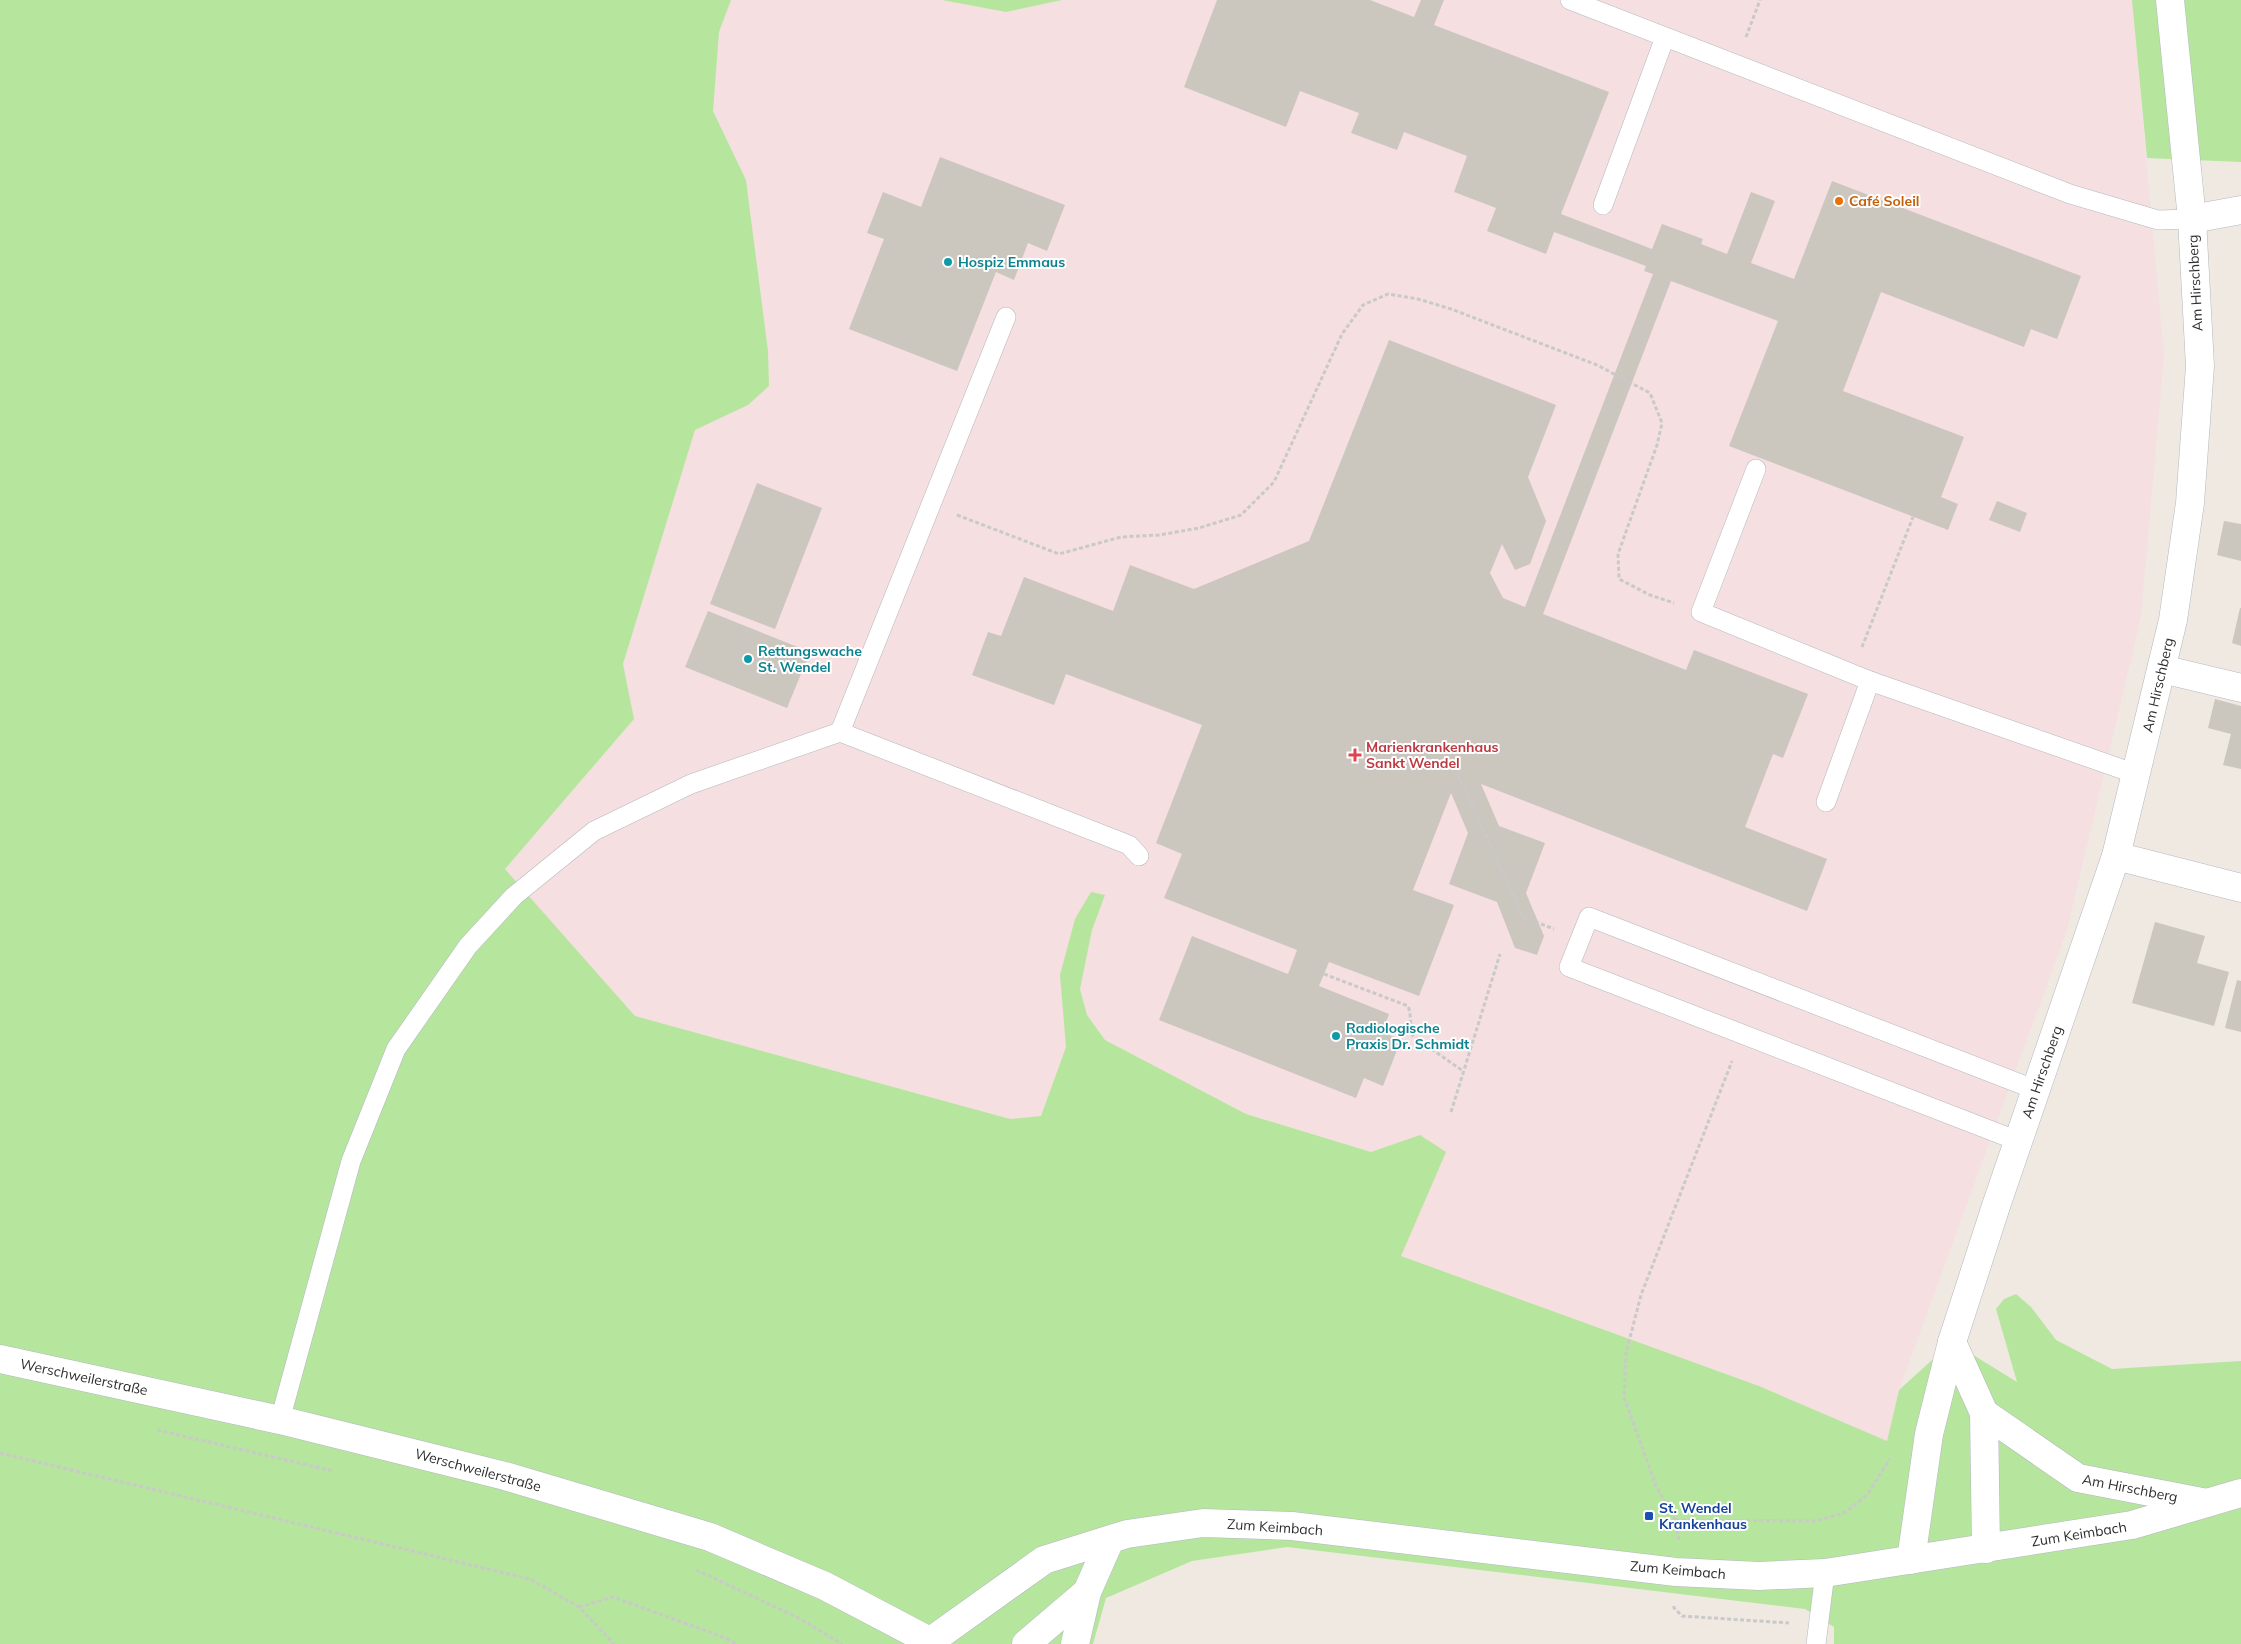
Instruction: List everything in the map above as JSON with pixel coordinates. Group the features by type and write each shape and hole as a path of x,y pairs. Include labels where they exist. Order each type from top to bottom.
{"street":[{"name":"Am Hirschberg","path":"1911,1560 1929,1434 1952,1342 2018,1141 2116,856 2173,620 2190,503 2199,376 2192,219 2170,0"},
{"path":"2192,219 2241,210"},
{"path":"2162,669 2241,688"},
{"path":"2116,856 2241,888"},
{"path":"1952,1342 1984,1413 1986,1549"},
{"name":"Werschweilerstraße","path":"0,1359 280,1420 505,1476 710,1537 825,1586 933,1642"},
{"name":"Am Hirschberg","path":"1984,1413 2078,1478 2207,1503"},
{"name":"Zum Keimbach","path":"933,1642 1044,1560 1127,1534 1204,1523 1292,1526 1676,1572 1759,1576 1826,1573 2132,1525 2241,1493"},
{"path":"1075,1644 1087,1592 1110,1540"},
{"path":"1026,1644 1087,1592"}],"lane":[{"path":"1570,0 2070,194 2158,220 2192,219"},
{"path":"1603,205 1665,37"},
{"path":"840,732 1006,317"},
{"path":"1756,469 1701,612 1870,681 2136,774"},
{"path":"1826,802 1870,681"},
{"path":"280,1420 351,1161 396,1049 468,946 514,896 594,831 691,784 840,732 1129,845 1139,856"},
{"path":"2018,1141 1569,967 1589,917 2036,1090"},
{"path":"1816,1644 1826,1573"}],"path":[{"path":"1735,64 1760,0"},
{"path":"931,505 1059,554 1121,537 1159,535 1199,528 1241,515 1274,482 1342,334 1363,305 1388,294 1451,309 1597,365 1650,393 1662,423 1657,445 1618,554 1619,579 1650,595 1701,612"},
{"path":"1851,673 1913,516"},
{"path":"1450,1112 1500,954"},
{"path":"1324,974 1408,1006 1411,1012 1409,1027 1413,1036 1463,1071"},
{"path":"1742,1034 1640,1295 1626,1354 1624,1397 1656,1486 1675,1520 1679,1538 1674,1608 1682,1616 1793,1623"},
{"path":"153,1430 334,1471"},
{"path":"0,1453 530,1579 579,1607 614,1644"},
{"path":"1675,1520 1816,1521 1846,1512 1867,1495 1891,1457"},
{"path":"692,1569 798,1618 842,1644"},
{"path":"579,1607 613,1597 723,1636 736,1644"}],"shaded area":[{"name":"Marienkrankenhaus Sankt Wendel","path":"731,0 942,0 1006,12 1062,0 2132,0 2164,356 2141,617 2067,930 1899,1390 1887,1441 1759,1386 1401,1256 1420,1135 1371,1152 1246,1114 1105,1040 1087,1015 1080,989 1092,930 1105,895 1060,975 1066,1047 1041,1116 1010,1119 635,1016 505,869 634,719 623,664 695,430 748,405 769,386 768,351 746,180 713,111 719,32"}],"green space":[{"path":"0,0 731,0 719,32 713,111 746,180 768,351 769,386 748,405 695,430 623,664 634,719 505,869 635,1016 1010,1119 1041,1116 1066,1047 1060,975 1075,919 1091,892 1105,895 1092,930 1080,989 1087,1015 1105,1040 1246,1114 1371,1152 1420,1135 1446,1152 1401,1256 1759,1386 1887,1441 1899,1390 1952,1342 2017,1382 1996,1309 2004,1299 2016,1294 2031,1307 2056,1340 2112,1369 2241,1361 2241,1644 1834,1644 1834,1627 1805,1609 1287,1547 1192,1561 1106,1598 1093,1644 0,1644"},
{"path":"942,0 1062,0 1006,12"},
{"path":"2132,0 2241,0 2241,162 2147,158"}],"building":[{"path":"1217,0 1370,0 1414,17 1421,0 1444,0 1434,25 1609,92 1561,214 1652,249 1662,224 1703,239 1701,244 1727,254 1751,192 1775,201 1751,263 1794,279 1832,181 2081,276 2057,339 2031,329 2024,347 1881,292 1843,391 1964,437 1941,497 1958,504 1948,530 1729,446 1778,321 1671,281 1543,614 1686,670 1694,650 1808,694 1783,758 1773,754 1745,827 1827,859 1807,911 1481,784 1499,826 1545,843 1526,893 1544,936 1537,955 1515,948 1497,902 1449,884 1468,833 1451,793 1413,890 1454,905 1419,996 1329,962 1319,986 1389,1014 1382,1032 1401,1040 1383,1086 1364,1078 1356,1098 1159,1020 1192,936 1288,974 1297,950 1164,898 1182,854 1156,843 1202,725 1066,674 1054,705 972,675 988,632 1001,636 1024,577 1113,611 1130,565 1194,589 1309,541 1389,340 1556,405 1528,477 1546,521 1530,564 1515,570 1502,544 1490,573 1503,598 1525,607 1653,274 1644,271 1646,266 1554,232 1546,254 1487,231 1496,208 1454,192 1467,156 1404,132 1397,150 1351,133 1359,113 1300,91 1286,127 1184,87"},
{"name":"Hospiz Emmaus","path":"940,157 1065,205 1047,251 1028,243 1014,280 996,272 957,371 849,329 884,239 867,233 883,192 921,207"},
{"path":"757,483 822,508 775,629 710,604"},
{"path":"1997,501 2027,513 2020,532 1989,520"},
{"path":"2224,521 2241,524 2241,561 2217,555"},
{"path":"2241,608 2241,646 2232,643"},
{"name":"Rettungswache St. Wendel","path":"708,611 810,652 787,708 685,667"},
{"path":"2215,699 2241,706 2241,769 2223,765 2231,734 2208,728"},
{"path":"2155,922 2205,936 2197,963 2229,972 2214,1026 2132,1003"},
{"path":"2237,980 2241,981 2241,1032 2225,1028"}],"place":[{"name":"Café Soleil","path":"1839,201"},
{"name":"Hospiz Emmaus","path":"948,262"},
{"name":"Rettungswache St. Wendel","path":"748,659"},
{"name":"Marienkrankenhaus Sankt Wendel","path":"1355,755"},
{"name":"Radiologische Praxis Dr. Schmidt","path":"1336,1036"},
{"name":"St. Wendel Krankenhaus","path":"1649,1516"}]}
